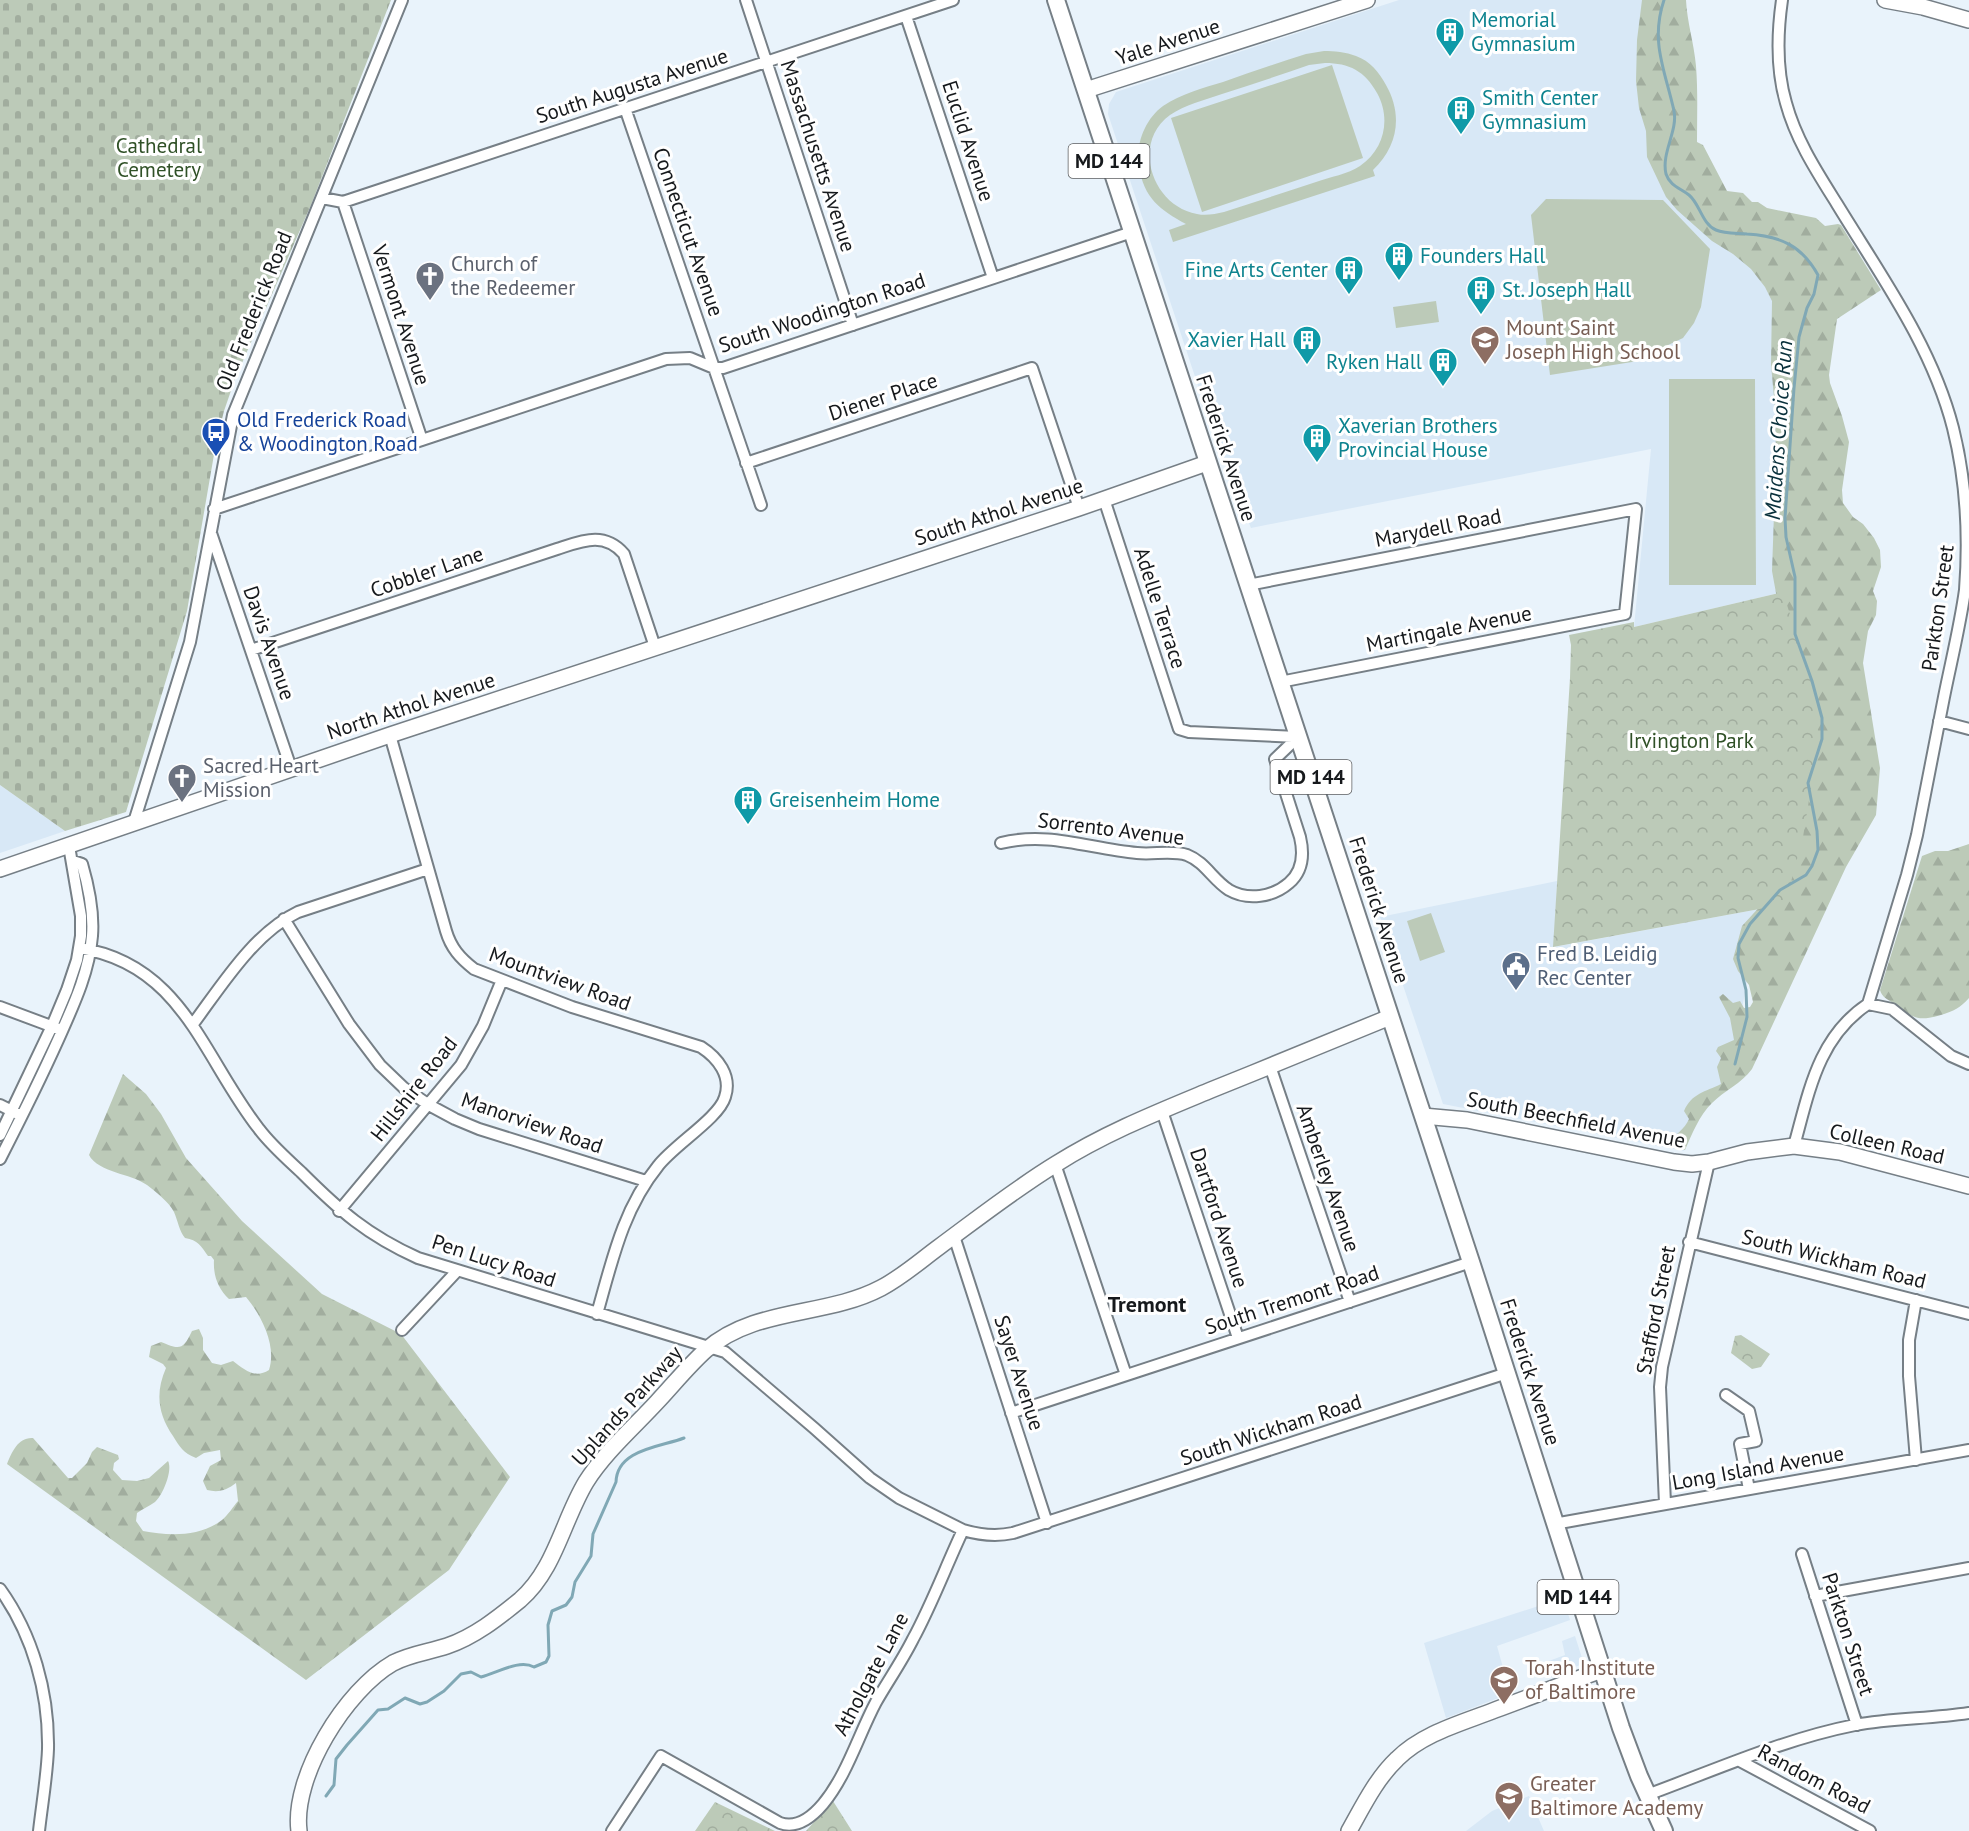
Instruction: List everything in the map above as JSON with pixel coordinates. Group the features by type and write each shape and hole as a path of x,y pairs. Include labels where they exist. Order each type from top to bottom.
{"main road":[{"name":"Frederick Avenue","path":"1056,0 1471,1262 1629,1752 1664,1831"}],"street":[{"name":"Old Frederick Road","path":"134,822 190,642 233,415 402,0"},
{"name":"Massachusetts Avenue","path":"746,0 853,325"},
{"name":"South Augusta Avenue","path":"322,198 343,202 953,0"},
{"name":"Yale Avenue","path":"1086,90 1367,0"},
{"name":"Parkton Street","path":"1782,0 1778,57 1781,82 1793,125 1810,160 1912,326 1929,359 1953,429 1965,496 1968,528 1967,590 1907,875 1868,1004"},
{"path":"1885,0 1923,7 1969,20"},
{"name":"Euclid Avenue","path":"906,16 993,278"},
{"name":"Connecticut Avenue","path":"625,108 761,505"},
{"name":"Vermont Avenue","path":"343,202 422,440"},
{"name":"South Woodington Road","path":"214,509 666,359 690,358 714,368 723,368 1132,232"},
{"name":"Diener Place","path":"746,463 1032,368 1079,508"},
{"name":"South Athol Avenue","path":"802,598 1079,508 1207,463"},
{"name":"Adelle Terrace","path":"1104,499 1179,729 1189,732 1298,736"},
{"name":"Marydell Road","path":"1248,585 1636,509 1625,614"},
{"name":"Davis Avenue","path":"210,530 291,768"},
{"name":"Cobbler Lane","path":"251,650 585,540 596,539 616,545 628,564 655,647"},
{"name":"North Athol Avenue","path":"0,868 71,853 134,822 802,598"},
{"name":"Martingale Avenue","path":"1280,682 1625,614"},
{"path":"1939,721 1969,729"},
{"name":"Mountview Road","path":"390,735 449,941 455,951 474,969 572,1007 701,1047 713,1054 720,1064 726,1082 725,1099 712,1117 673,1148 646,1181"},
{"name":"Sorrento Avenue","path":"1001,843 1031,838 1077,842 1139,854 1187,855 1205,866 1229,890 1250,896 1271,894 1290,882 1298,873 1302,862 1303,849 1300,837 1275,759 1298,736"},
{"path":"0,1159 17,1113 57,1029 71,979 85,949 71,853"},
{"path":"193,1024 257,942 284,919 298,912 428,868"},
{"name":"Manorview Road","path":"284,919 363,1046 396,1080 429,1105 479,1129 646,1181"},
{"name":"Pen Lucy Road","path":"85,949 106,953 144,973 168,993 193,1024 259,1129 339,1211 392,1246 418,1258 731,1355 870,1478 899,1498 963,1530"},
{"name":"Hillshire Road","path":"339,1211 461,1065 483,1026 502,980"},
{"path":"1794,1146 1811,1083 1827,1048 1838,1030 1852,1015 1868,1004 1892,1009 1952,1056 1969,1064"},
{"path":"0,1007 57,1029"},
{"path":"1126,1375 1054,1164 1108,1134 1390,1017"},
{"name":"Amberley Avenue","path":"1270,1066 1350,1302"},
{"path":"0,1105 17,1113"},
{"name":"Dartford Avenue","path":"1162,1111 1238,1338"},
{"path":"0,1135 17,1113"},
{"name":"South Beechfield Avenue","path":"1423,1116 1467,1120 1692,1164 1758,1150 1794,1146"},
{"name":"Colleen Road","path":"1794,1146 1840,1152 1969,1186"},
{"name":"Stafford Street","path":"1665,1504 1660,1387 1662,1367 1709,1161"},
{"name":"Uplands Parkway","path":"299,1831 300,1796 316,1755 340,1715 356,1694 396,1661 444,1647 472,1635 524,1597 544,1570 576,1499 602,1461 708,1348 742,1329 767,1319 846,1301 872,1292 900,1277 1054,1164"},
{"path":"597,1314 624,1223 646,1181"},
{"name":"Sayer Avenue","path":"954,1236 1047,1523"},
{"name":"South Wickham Road","path":"1689,1242 1969,1314"},
{"name":"South Tremont Road","path":"1011,1413 1471,1262"},
{"path":"402,1330 457,1271"},
{"path":"1916,1300 1909,1340 1909,1376 1916,1460"},
{"name":"South Wickham Road","path":"963,1530 981,1535 999,1536 1047,1523 1506,1373"},
{"path":"1726,1395 1749,1411 1756,1441 1740,1444 1749,1489"},
{"name":"Long Island Avenue","path":"1554,1524 1969,1450"},
{"name":"Atholgate Lane","path":"612,1831 661,1756 780,1823 789,1826 797,1825 810,1817 823,1804 838,1781 876,1702 915,1636 963,1530"},
{"name":"Parkton Street","path":"1802,1554 1857,1725"},
{"path":"1815,1596 1969,1568"},
{"path":"0,1589 27,1640 37,1668 44,1700 48,1750 39,1831"},
{"path":"1349,1831 1382,1778 1397,1759 1412,1746 1460,1723 1602,1670"},
{"path":"1647,1795 1799,1740 1857,1725 1969,1713"},
{"name":"Random Road","path":"1740,1761 1870,1831"}],"shaded area":[{"name":"Mount Saint Joseph High School","path":"1399,0 1660,0 1653,156 1778,287 1783,592 1634,627 1651,449 1251,528 1217,443 1108,114 1109,104 1116,92"},
{"path":"0,785 65,831 0,853"},
{"path":"1557,881 1554,947 1781,905 1753,949 1728,1085 1696,1111 1684,1151 1443,1104 1380,917"},
{"path":"1563,1598 1570,1620 1497,1646 1504,1671 1514,1692 1446,1718 1424,1643"},
{"path":"1575,1636 1583,1661 1580,1665 1551,1677 1546,1662 1565,1655 1562,1641"},
{"name":"Greater Baltimore Academy","path":"1529,1796 1544,1831 1466,1831 1492,1811"}],"green space":[{"name":"Cathedral Cemetery","path":"0,0 391,0 311,205 235,379 224,411 216,443 187,611 126,812 65,831 0,785"},
{"path":"1642,0 1686,0 1696,66 1697,142 1703,145 1727,191 1743,193 1752,202 1758,202 1767,208 1816,218 1825,226 1841,225 1881,290 1837,319 1829,375 1849,442 1842,490 1843,503 1853,517 1863,524 1880,550 1881,567 1873,591 1877,601 1876,615 1868,631 1863,663 1880,768 1876,815 1846,867 1752,1069 1707,1108 1696,1125 1685,1150 1668,1145 1687,1123 1689,1119 1684,1111 1691,1100 1721,1084 1717,1067 1721,1058 1716,1051 1718,1047 1734,1040 1730,1018 1719,997 1723,994 1733,1003 1740,1001 1744,1008 1750,1007 1753,1002 1749,985 1738,971 1733,959 1742,926 1784,880 1780,615 1772,571 1776,456 1771,364 1772,301 1765,287 1751,269 1712,241 1677,210 1666,197 1647,157 1646,131 1639,108 1636,81 1637,40"},
{"path":"1328,51 1356,56 1374,68 1386,85 1395,108 1395,130 1388,151 1373,170 1375,176 1173,242 1169,230 1186,224 1168,214 1155,202 1141,178 1138,159 1140,141 1146,125 1163,106 1185,95 1306,54","holes":["1325,63 1349,67 1362,74 1372,85 1381,103 1384,123 1380,142 1375,151 1360,166 1224,212 1204,215 1181,209 1158,187 1152,172 1151,141 1158,127 1170,115 1195,103 1309,65"]},
{"path":"1332,65 1363,158 1202,212 1171,118"},
{"path":"1546,199 1663,200 1710,249 1701,307 1694,323 1683,338 1632,362 1550,375 1531,215"},
{"path":"1436,301 1439,322 1396,328 1393,307"},
{"path":"1669,379 1755,379 1756,585 1669,585"},
{"name":"Irvington Park","path":"1783,592 1811,682 1819,738 1803,837 1788,893 1781,905 1553,947 1570,678 1569,635 1634,622 1634,627"},
{"path":"1969,844 1969,998 1960,1007 1946,1014 1926,1018 1916,1017 1885,998 1880,990 1922,856"},
{"path":"1431,913 1445,952 1420,961 1407,921"},
{"path":"123,1074 146,1094 161,1114 186,1158 242,1221 322,1294 401,1334 510,1477 449,1570 306,1680 7,1464 13,1450 28,1438 33,1438 68,1478 72,1478 87,1463 97,1447 118,1455 119,1459 114,1463 113,1470 122,1480 137,1481 149,1478 168,1461 168,1476 161,1494 155,1502 137,1513 136,1521 143,1531 153,1533 184,1534 204,1530 222,1520 238,1501 236,1483 226,1489 215,1491 207,1490 203,1481 210,1466 221,1460 220,1450 204,1453 196,1458 182,1449 168,1428 161,1411 159,1395 166,1368 149,1357 151,1346 161,1342 180,1347 192,1331 199,1329 203,1338 203,1350 212,1363 221,1365 233,1361 250,1372 259,1374 269,1370 271,1351 269,1341 262,1321 246,1297 229,1299 222,1291 215,1276 214,1260 196,1242 185,1238 172,1208 166,1201 147,1185 100,1166 89,1155"},
{"path":"1741,1335 1770,1354 1761,1367 1752,1369 1731,1353 1735,1336"},
{"path":"833,1801 852,1831 806,1831"},
{"path":"715,1802 775,1831 695,1831"}],"waterway":[{"name":"Maidens Choice Run","path":"1664,0 1658,29 1660,56 1675,119 1665,166 1668,178 1693,199 1711,227 1723,232 1770,237 1789,244 1805,257 1818,275 1799,337 1785,518 1786,537 1795,577 1795,634 1812,681 1822,718 1822,739 1808,783 1817,831 1818,850 1806,875 1780,890 1750,924 1739,944 1738,958 1746,990 1747,1017 1735,1064"},
{"path":"326,1796 334,1785 336,1759 378,1710 388,1709 405,1698 420,1704 427,1702 444,1691 461,1674 471,1672 481,1677 515,1666 534,1667 546,1662 549,1656 548,1625 552,1611 566,1605 572,1597 575,1582 591,1556 593,1534 616,1482 618,1471 632,1456 684,1438"}],"place":[{"name":"Memorial Gymnasium","path":"1450,58"},
{"name":"Smith Center Gymnasium","path":"1461,136"},
{"name":"Founders Hall","path":"1399,282"},
{"name":"Fine Arts Center","path":"1349,296"},
{"name":"Church of the Redeemer","path":"430,302"},
{"name":"St. Joseph Hall","path":"1481,316"},
{"name":"Xavier Hall","path":"1307,366"},
{"name":"Mount Saint Joseph High School","path":"1485,366"},
{"name":"Ryken Hall","path":"1443,388"},
{"name":"Old Frederick Road & Woodington Road","path":"216,458"},
{"name":"Xaverian Brothers Provincial House","path":"1317,464"},
{"name":"Sacred Heart Mission","path":"182,804"},
{"name":"Greisenheim Home","path":"748,826"},
{"name":"Fred B. Leidig Rec Center","path":"1516,992"},
{"name":"Torah Institute of Baltimore","path":"1504,1706"},
{"name":"Greater Baltimore Academy","path":"1509,1822"}],"district":[{"name":"Tremont","path":"1147,1304"}]}
